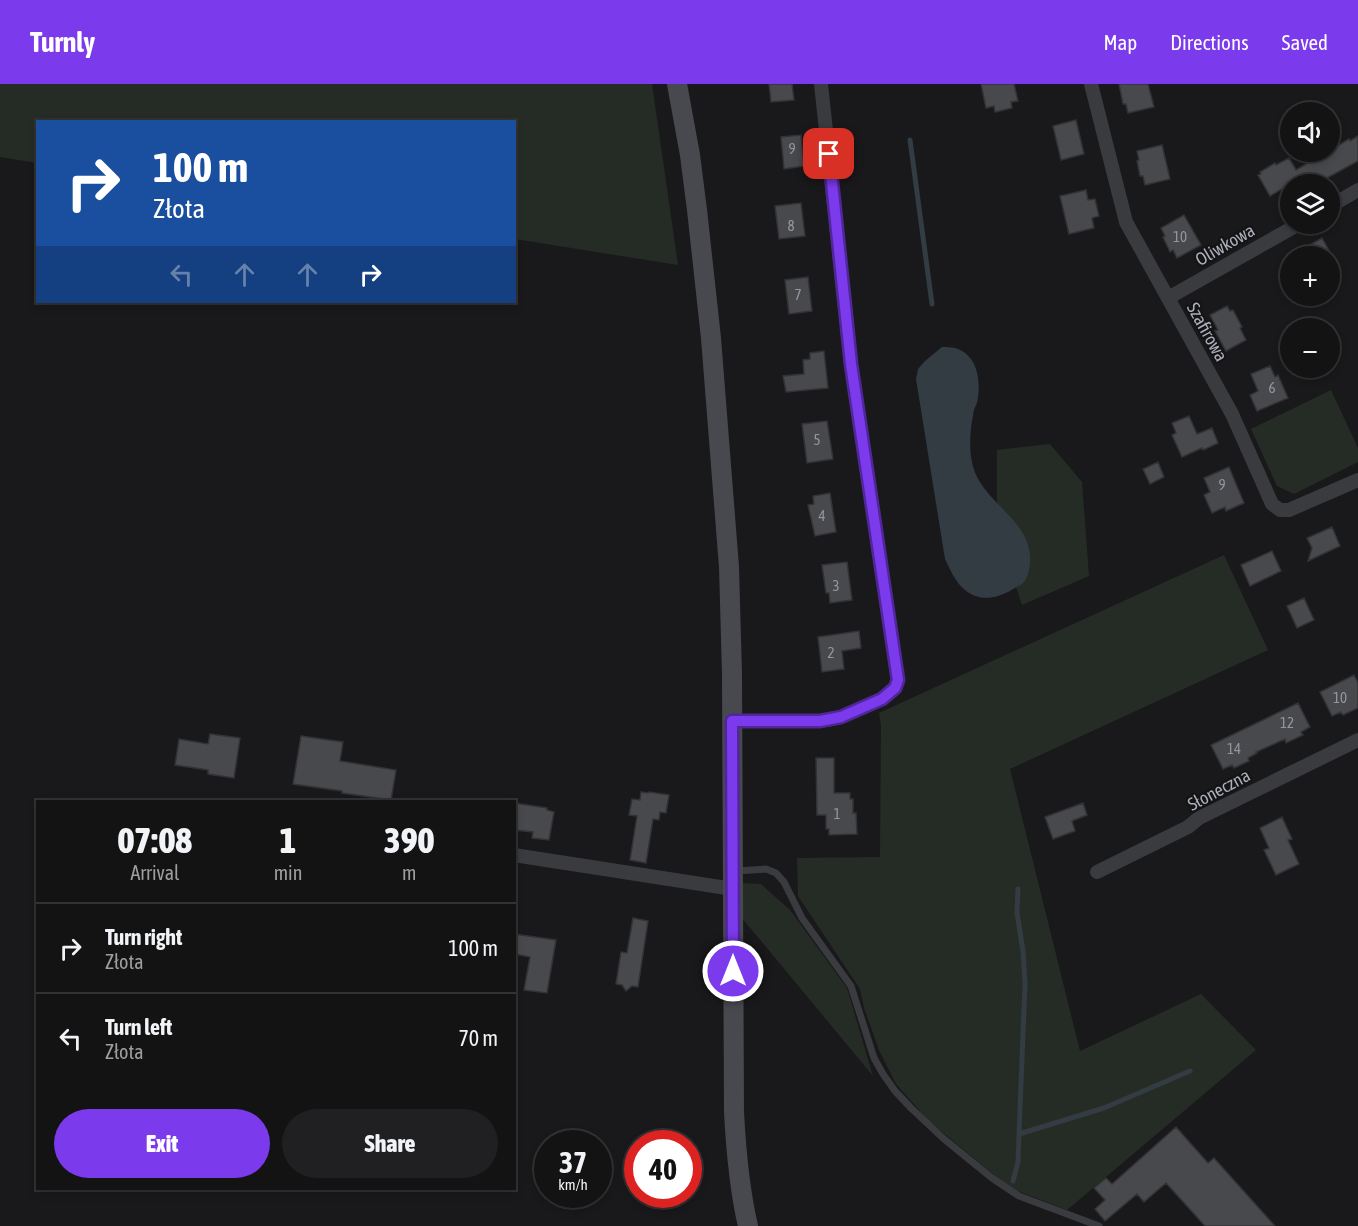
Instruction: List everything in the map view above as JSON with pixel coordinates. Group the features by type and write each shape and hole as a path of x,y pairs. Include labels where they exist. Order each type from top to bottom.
{"street":[{"path":"677,84 697,210 719,428 729,567 734,1112 741,1193 748,1226"},
{"path":"732,721 820,721 841,717 882,699 895,688 898,680 851,364 821,84"},
{"name":"Szafirowa","path":"1091,84 1126,222 1232,414 1272,504 1280,510 1289,510 1358,480"},
{"path":"1340,201 1358,190"},
{"name":"Oliwkowa","path":"1168,298 1281,234"},
{"name":"Słoneczna","path":"1097,872 1188,827 1199,818 1358,740"},
{"path":"516,855 733,880"}],"lane":[{"path":"733,880 766,869 776,873 784,882 802,918 851,986 874,1058 895,1091 911,1108 944,1139 992,1178 1019,1196 1099,1226"}],"shaded area":[{"path":"0,84 652,84 678,265 516,239 516,120 36,120 36,163 0,157"},
{"path":"942,347 960,350 971,359 975,366 979,388 971,433 972,462 984,488 1015,522 1029,547 1030,567 1025,581 1009,591 990,598 977,597 961,587 945,559 916,379 918,369"},
{"path":"1331,390 1358,448 1358,462 1294,494 1277,486 1251,429"},
{"path":"1050,444 1082,482 1089,576 1022,605 997,531 997,450"},
{"path":"1224,555 1268,650 1010,769 1080,1051 1201,994 1256,1050 1067,1210 1010,1188 929,1121 896,1084 879,1050 864,1008 860,989 798,896 797,858 880,857 881,726 879,713"},
{"path":"743,883 761,884 790,910 847,988 873,1076 742,918"}],"building":[{"path":"769,84 792,84 794,100 771,102"},
{"path":"981,84 1014,84 1018,101 1011,102 1012,108 995,112 994,106 986,108"},
{"path":"1119,84 1148,84 1154,107 1128,113 1126,104 1123,104"},
{"path":"1076,120 1084,154 1061,160 1053,126"},
{"path":"801,135 804,166 784,169 781,137"},
{"path":"1358,136 1358,161 1334,174 1280,174 1280,190 1270,196 1258,175 1275,163 1276,165 1282,162 1291,162 1296,170 1310,162 1340,162 1340,144 1349,139 1350,141"},
{"path":"1162,145 1170,179 1145,185 1143,176 1140,176 1137,151"},
{"path":"1086,190 1088,200 1095,199 1099,216 1092,218 1094,228 1069,234 1060,196"},
{"path":"801,203 805,236 779,239 775,206"},
{"path":"1184,215 1201,245 1177,258 1173,250 1170,252 1161,228"},
{"path":"1322,238 1326,246 1308,246"},
{"path":"808,277 812,311 789,314 785,280"},
{"path":"1227,306 1230,311 1233,310 1246,340 1226,351 1215,331 1218,330 1210,315"},
{"path":"824,351 828,388 786,392 783,376 804,374 803,360 810,359 810,353"},
{"path":"1270,366 1275,377 1278,375 1288,398 1257,411 1250,395 1258,391 1251,374"},
{"path":"1189,416 1197,434 1212,428 1218,443 1182,457 1172,435 1176,433 1172,423"},
{"path":"827,421 833,459 807,463 802,424"},
{"path":"1158,462 1164,477 1150,484 1143,469"},
{"path":"1229,467 1244,503 1226,511 1225,507 1212,513 1204,495 1210,492 1204,478"},
{"path":"830,493 836,532 815,536 808,505 814,504 813,496"},
{"path":"1332,527 1340,546 1308,561 1312,548 1307,538"},
{"path":"1272,551 1281,571 1250,586 1241,565"},
{"path":"847,562 852,600 830,603 829,593 826,593 822,565"},
{"path":"1304,598 1314,620 1297,628 1287,606"},
{"path":"859,631 861,648 842,651 844,669 822,672 818,637"},
{"path":"1354,675 1358,683 1358,708 1343,715 1341,712 1332,716 1320,692"},
{"path":"1298,703 1310,727 1301,732 1303,735 1286,743 1285,739 1256,752 1248,758 1249,761 1234,768 1232,765 1223,769 1211,745"},
{"path":"210,734 240,738 234,778 208,774 208,770 175,765 179,739 208,744"},
{"path":"301,736 343,742 340,761 396,770 391,800 293,784"},
{"path":"816,758 834,758 834,793 850,793 850,799 853,799 853,813 856,813 857,834 829,835 829,829 826,829 826,815 817,815"},
{"path":"641,792 669,795 666,813 660,812 659,820 653,819 646,863 630,860 637,816 629,815 632,799 640,800"},
{"path":"516,803 547,808 554,812 549,840 532,838 533,832 516,830"},
{"path":"1083,803 1087,815 1072,821 1075,831 1053,839 1045,817"},
{"path":"1282,817 1292,839 1288,840 1299,864 1276,875 1264,850 1269,848 1260,828"},
{"path":"633,918 648,921 638,987 632,986 626,991 622,985 616,984 621,952 627,953"},
{"path":"516,934 556,940 547,993 524,990 530,957 516,954"},
{"path":"1176,1127 1208,1163 1214,1158 1275,1226 1205,1226 1166,1183 1144,1202 1137,1194 1105,1221 1095,1209 1105,1200 1094,1188 1106,1178 1112,1184"}],"waterway":[{"path":"910,140 932,304"},
{"path":"1013,1181 1018,1162 1025,984 1017,913 1018,889"},
{"path":"1019,1134 1104,1108 1190,1071"}],"route":[{"path":"733,971 732,721 820,721 841,717 882,699 895,688 898,680 851,364 829,154"}]}
